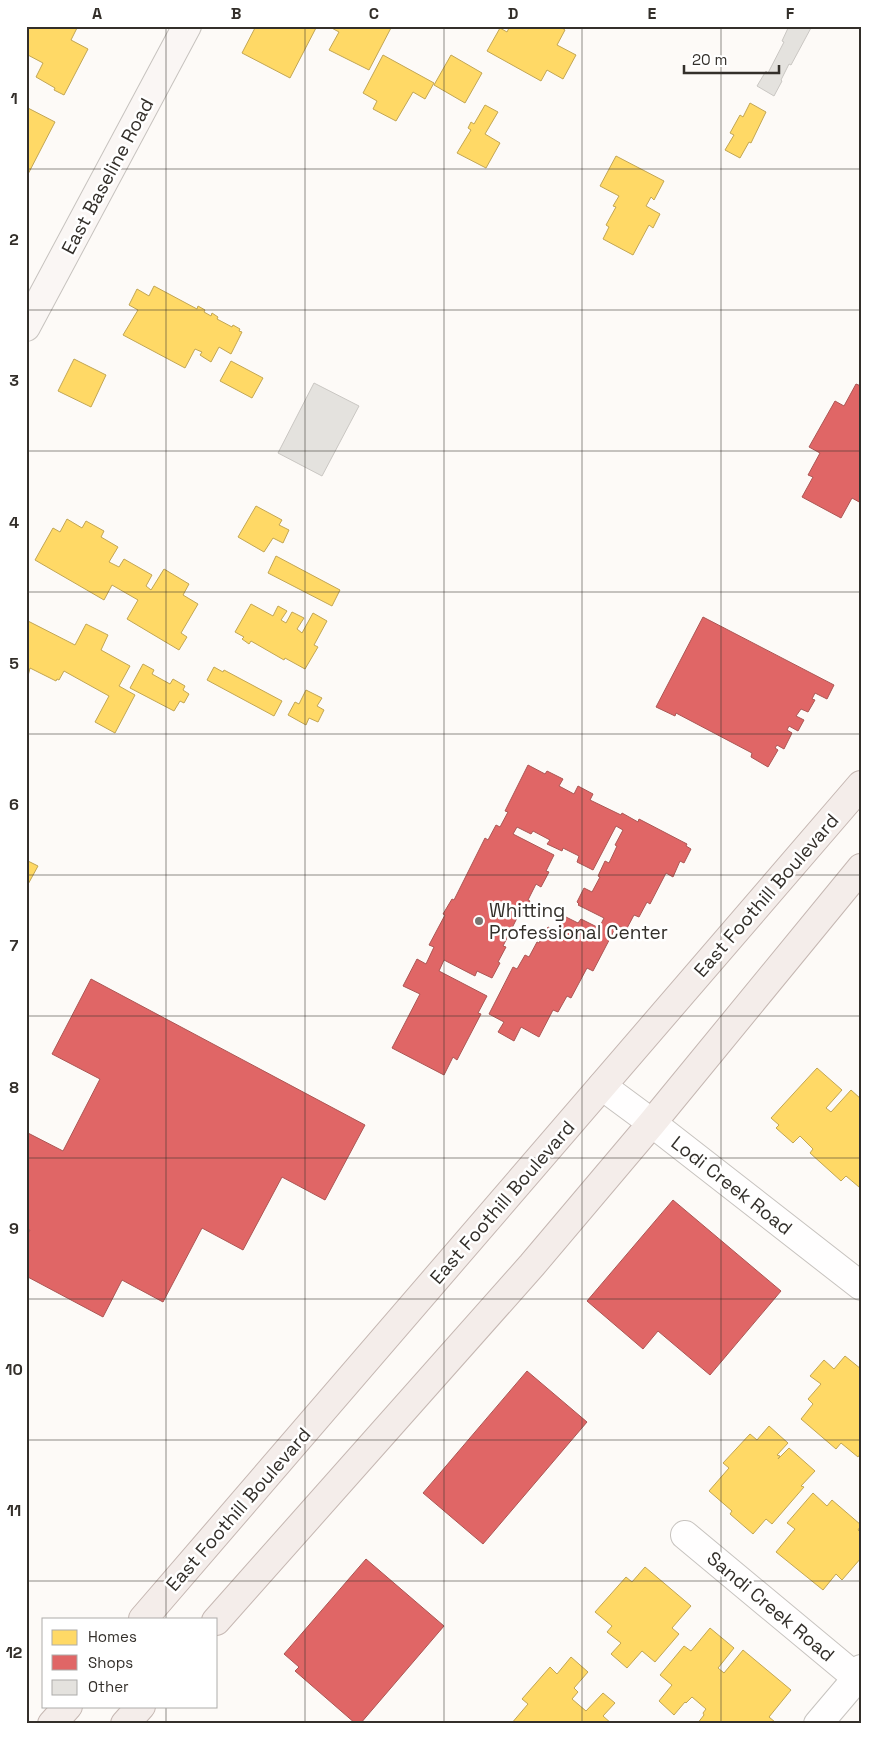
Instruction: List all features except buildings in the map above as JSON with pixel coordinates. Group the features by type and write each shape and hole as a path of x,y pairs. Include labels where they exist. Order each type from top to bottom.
{"main road":[{"name":"East Baseline Road","path":"26,327 187,26"},
{"name":"East Foothill Boulevard","path":"144,1618 861,785"},
{"path":"218,1619 532,1265 652,1123 861,868"},
{"path":"52,1724 66,1708"},
{"path":"125,1724 139,1708"}],"street":[{"name":"Lodi Creek Road","path":"602,1086 861,1286"},
{"name":"Sandi Creek Road","path":"686,1535 859,1673"},
{"path":"818,1724 859,1673"}],"place":[{"name":"Whitting Professional Center","path":"479,921"}]}
